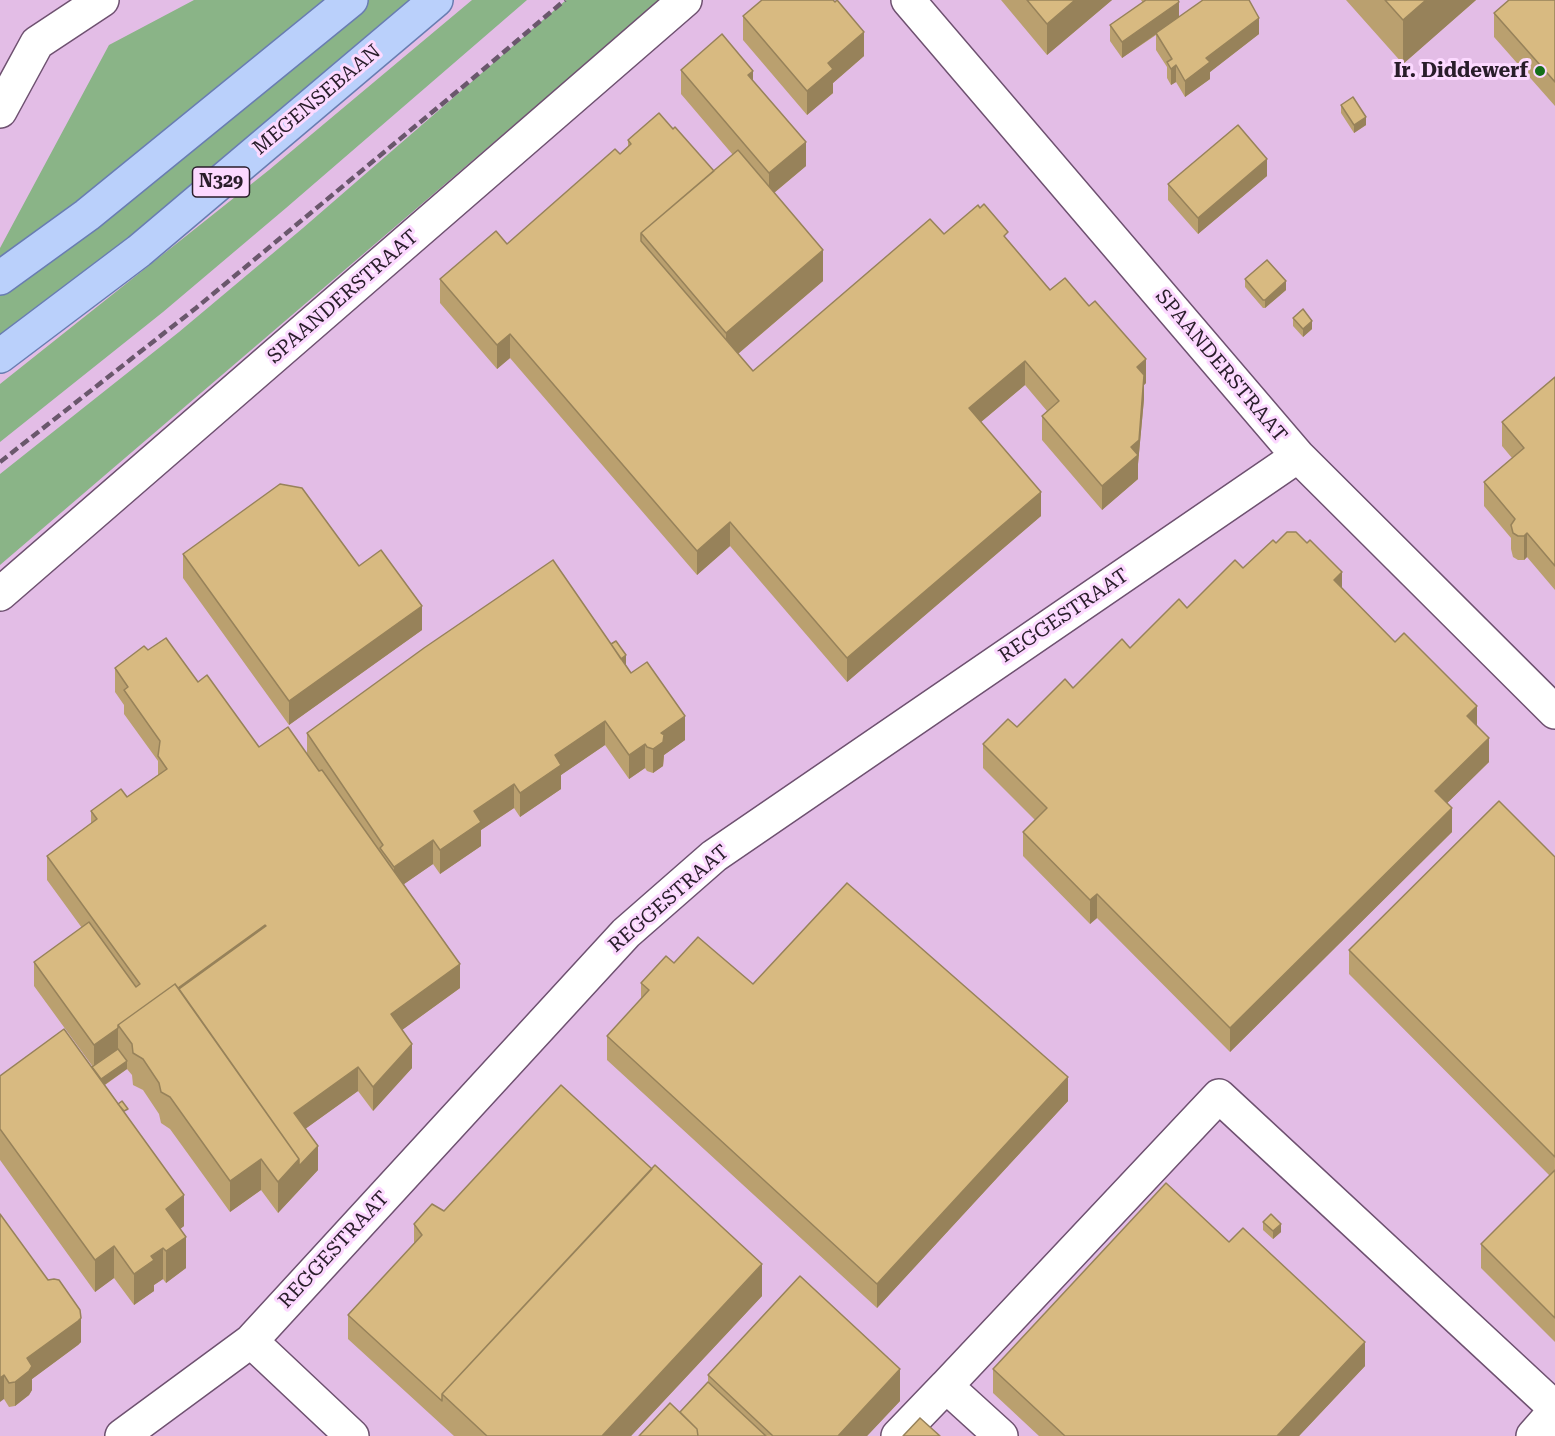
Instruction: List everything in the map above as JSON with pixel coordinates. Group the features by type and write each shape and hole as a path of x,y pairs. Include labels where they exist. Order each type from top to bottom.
{"main road":[{"path":"0,279 87,215 351,0"},
{"name":"MEGENSEBAAN","path":"0,356 139,251 436,0"}],"street":[{"path":"0,111 37,43 102,0"},
{"name":"SPAANDERSTRAAT","path":"0,594 685,0"},
{"name":"SPAANDERSTRAAT","path":"908,0 1298,456 1555,712"},
{"name":"REGGESTRAAT","path":"122,1436 250,1341 626,933 714,856 1298,456"},
{"path":"898,1436 1219,1096 1555,1410 1533,1436"},
{"path":"250,1341 352,1436"},
{"path":"946,1386 1001,1436"}],"shaded area":[{"path":"0,0 1555,0 1555,1436 0,1436"}],"green space":[{"path":"194,0 414,0 275,120 0,341 0,248 109,45"},
{"path":"472,0 527,0 163,312 0,442 0,384 269,170"},
{"path":"566,0 660,0 0,565 0,474 179,332 303,228"}],"building":[{"path":"762,0 833,0 835,2 837,0 864,32 828,63 833,69 807,91 743,16"},
{"path":"1027,0 1075,0 1047,24"},
{"path":"1146,0 1178,0 1179,2 1122,42 1110,25"},
{"path":"1203,0 1249,0 1259,18 1206,58 1210,62 1185,81 1176,65 1171,69 1167,62 1172,59 1156,33"},
{"path":"1385,0 1426,0 1403,20"},
{"name":"Ir. Diddewerf","path":"1509,0 1555,0 1555,82 1494,13"},
{"path":"722,34 753,71 748,75 806,142 769,173 681,70"},
{"path":"1353,97 1366,117 1354,125 1341,105"},
{"path":"659,113 673,129 675,127 714,171 641,233 641,241 753,371 930,219 944,234 978,205 980,208 984,204 1008,232 1004,236 1050,290 1065,278 1089,306 1095,301 1146,359 1137,367 1144,375 1139,440 1131,447 1138,455 1102,486 1042,416 1059,401 1025,361 969,408 1041,492 847,658 730,522 697,551 510,334 497,345 440,279 496,231 507,244 615,149 620,154 631,144 628,140"},
{"path":"1238,125 1267,159 1198,218 1168,184"},
{"path":"738,150 823,250 726,333 641,233"},
{"path":"1267,260 1286,281 1263,300 1245,279"},
{"path":"1303,309 1312,321 1303,329 1293,318"},
{"path":"1555,377 1555,566 1527,533 1524,536 1518,536 1513,533 1511,525 1515,519 1484,482 1524,448 1502,422"},
{"path":"280,484 302,488 359,566 381,550 422,606 289,701 183,554"},
{"path":"1287,532 1296,532 1307,543 1310,540 1342,572 1334,580 1395,642 1404,633 1477,706 1467,716 1489,738 1435,791 1452,808 1230,1028 1097,894 1090,900 1023,832 1047,808 983,744 1008,719 1017,727 1065,679 1073,688 1122,639 1130,648 1179,599 1187,608 1235,560 1243,568 1273,540 1276,543"},
{"path":"553,560 631,673 647,662 685,716 661,733 664,735 663,742 653,749 645,744 629,755 605,721 555,755 561,765 520,793 514,784 474,811 481,822 440,850 433,840 394,867 380,848 383,845 307,733 424,648"},
{"path":"166,638 198,682 207,675 259,747 288,727 319,771 322,770 460,964 391,1014 412,1044 373,1087 358,1067 294,1113 318,1146 299,1166 299,1159 179,989 265,925 178,988 175,984 94,1045 34,962 89,922 136,987 140,984 47,856 97,819 91,811 121,789 127,797 167,769 158,756 160,741 124,690 128,687 115,668 144,646 148,650"},
{"path":"616,641 626,655 621,659 611,644"},
{"path":"1499,801 1555,857 1555,1157 1349,950"},
{"path":"847,883 1068,1077 877,1284 607,1036 649,990 641,983 666,956 674,963 698,937 753,984"},
{"path":"175,984 299,1159 278,1182 261,1159 230,1181 170,1097 161,1092 159,1083 143,1059 133,1053 132,1044 118,1025"},
{"path":"64,1029 184,1195 166,1209 186,1237 166,1251 163,1248 151,1256 154,1260 134,1274 114,1246 95,1260 0,1129 0,1076"},
{"path":"118,1049 127,1061 101,1079 92,1067"},
{"path":"561,1085 652,1169 442,1394 442,1401 348,1315 422,1235 414,1224 432,1204 444,1211"},
{"path":"122,1101 128,1109 124,1111 118,1104"},
{"path":"655,1165 762,1264 602,1436 487,1436 442,1394"},
{"path":"1555,1170 1555,1318 1481,1244"},
{"path":"1166,1183 1229,1242 1243,1228 1365,1342 1277,1436 1065,1436 993,1369"},
{"path":"0,1214 48,1280 59,1280 80,1310 81,1318 27,1358 32,1366 29,1371 15,1382 9,1383 4,1375 0,1378"},
{"path":"1271,1214 1281,1224 1273,1231 1263,1222"},
{"path":"800,1276 900,1369 838,1436 773,1436 708,1375"},
{"path":"708,1382 766,1436 698,1436 697,1429 680,1412"},
{"path":"670,1403 697,1429 698,1436 639,1436"},
{"path":"920,1418 940,1436 903,1436"}],"railway":[{"path":"0,462 196,308 565,0"}],"place":[{"name":"Ir. Diddewerf","path":"1540,71"}]}
